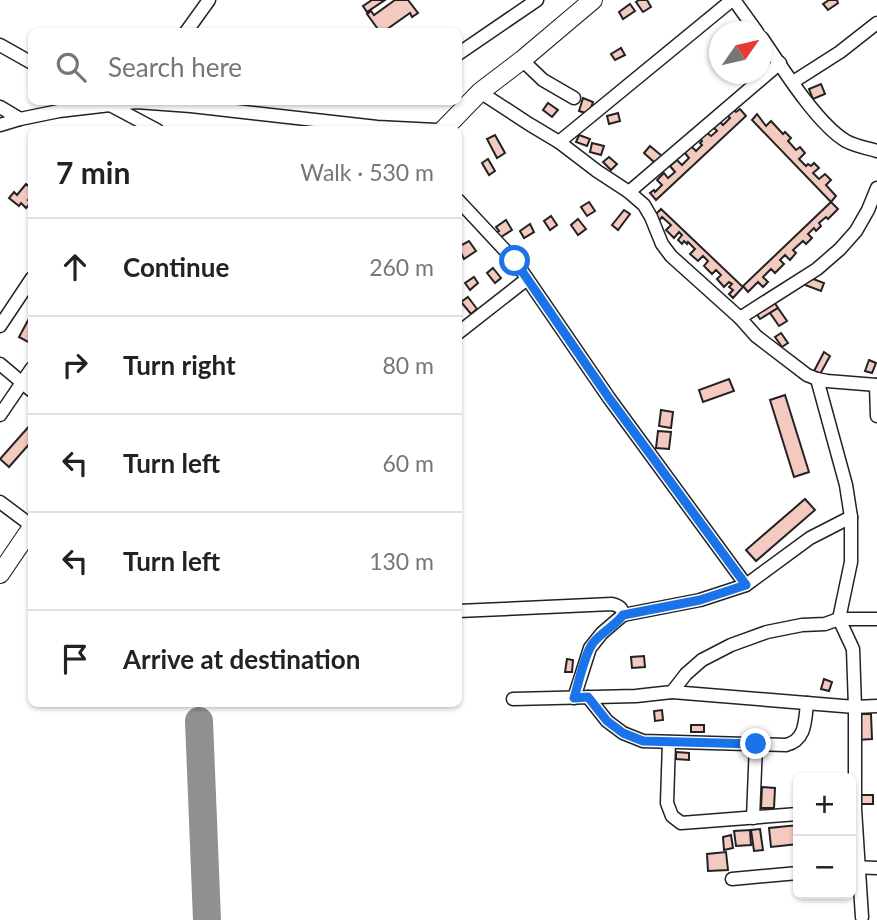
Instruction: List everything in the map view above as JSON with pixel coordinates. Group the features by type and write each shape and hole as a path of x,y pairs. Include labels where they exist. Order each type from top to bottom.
{"highway":[{"path":"447,126 480,92 593,0"},
{"path":"0,574 28,533"}],"street":[{"path":"190,28 209,0"},
{"path":"462,51 537,0"},
{"path":"559,142 733,0 749,21"},
{"path":"793,82 875,27"},
{"path":"0,45 28,61"},
{"path":"772,52 833,131 845,141 877,151"},
{"path":"522,60 543,80 575,98"},
{"path":"629,192 780,63"},
{"path":"480,92 559,142 644,205 662,244 671,256 740,318 756,336 797,368 817,380 876,385 877,416"},
{"path":"0,125 94,105"},
{"path":"109,105 134,124"},
{"path":"177,105 368,126"},
{"path":"0,107 20,119"},
{"path":"740,318 817,269 840,249 856,230 877,188"},
{"path":"462,204 515,261 609,398 746,585"},
{"path":"462,330 527,279"},
{"path":"0,326 28,284"},
{"path":"0,365 27,387 0,415"},
{"path":"817,380 846,485 851,517 851,562 839,619 853,649 854,773"},
{"path":"0,502 28,524"},
{"path":"623,615 700,600 746,585 810,538 851,517"},
{"path":"462,611 612,604 619,606 623,615 620,620 590,648 581,697"},
{"path":"672,692 702,660 731,645 767,632 802,625 825,624 839,619 877,618"},
{"path":"513,699 636,696 672,692 855,707 877,706"},
{"path":"581,697 623,733 643,741 669,742 795,743 802,735 807,703"},
{"path":"669,742 667,803 672,816 681,823 793,814"},
{"path":"753,818 756,744"},
{"path":"856,867 877,868"},
{"path":"732,879 793,873"},
{"path":"856,874 862,917"}],"building":[{"path":"372,0 385,0 367,12 363,6"},
{"path":"395,0 408,0 418,13 412,17 410,13 389,28 377,28 367,14 371,11 374,15"},
{"path":"647,0 651,7 643,12 636,2"},
{"path":"829,0 837,0 838,3 828,10 823,4"},
{"path":"630,4 635,11 623,19 619,12"},
{"path":"621,48 625,55 615,60 611,54"},
{"path":"821,84 825,94 813,99 809,89"},
{"path":"583,98 593,102 589,114 579,111"},
{"path":"548,103 558,110 552,117 543,110"},
{"path":"731,107 736,112 740,109 746,116 656,200 650,193 662,185 657,180 664,173 668,178 675,172 670,166 677,160 682,165 689,158 684,152 691,146 696,151 702,145 700,138 706,132 711,136 717,131 712,126 718,120 723,125 730,118 725,113"},
{"path":"618,113 620,121 609,124 607,116"},
{"path":"757,114 766,126 771,121 783,134 785,132 791,138 788,141 796,150 800,147 805,153 799,159 806,166 814,163 819,168 813,173 819,179 825,174 831,180 826,185 836,196 831,202 752,120"},
{"path":"495,135 505,153 497,158 487,139"},
{"path":"579,135 590,139 587,146 576,142"},
{"path":"592,143 604,146 601,155 590,152"},
{"path":"650,146 662,156 655,163 644,153"},
{"path":"609,157 617,164 611,170 603,162"},
{"path":"488,159 495,171 489,175 482,163"},
{"path":"26,184 28,186 26,208 9,198 14,192 17,195"},
{"path":"589,202 595,211 587,216 581,207"},
{"path":"831,202 838,209 828,219 826,217 819,223 821,226 816,231 814,228 808,234 812,238 806,244 803,241 793,250 796,253 790,260 785,255 780,260 784,264 775,273 771,269 763,277 768,282 763,287 758,282 748,292 743,286"},
{"path":"661,209 743,287 733,298 729,294 733,290 729,287 732,284 729,282 724,287 717,279 721,275 716,270 712,274 704,266 708,261 703,256 698,261 690,254 695,249 688,242 687,244 684,241 682,244 678,240 682,235 679,232 674,238 666,230 671,225 662,217 658,222 653,217"},
{"path":"624,210 630,214 618,230 612,225"},
{"path":"551,216 557,225 550,230 544,221"},
{"path":"578,219 586,229 578,235 571,225"},
{"path":"506,220 512,230 498,239 494,234 499,231 496,227"},
{"path":"530,224 534,232 524,238 520,231"},
{"path":"469,241 476,251 464,259 462,245"},
{"path":"493,268 501,278 495,283 487,273"},
{"path":"474,277 478,283 470,290 465,283"},
{"path":"808,277 824,283 821,291 805,285"},
{"path":"468,297 477,309 471,314 462,301"},
{"path":"774,302 778,308 760,319 756,313"},
{"path":"778,308 787,321 779,326 770,313"},
{"path":"28,320 28,342 19,337"},
{"path":"781,333 788,343 782,347 775,337"},
{"path":"824,352 830,356 819,376 813,373"},
{"path":"869,360 876,363 872,373 865,371"},
{"path":"729,379 734,391 703,402 699,390"},
{"path":"785,395 809,472 794,477 770,400"},
{"path":"661,410 673,412 671,428 659,426"},
{"path":"28,427 28,446 9,467 0,459"},
{"path":"658,431 671,432 669,449 656,448"},
{"path":"805,499 815,510 756,561 746,550"},
{"path":"644,656 645,667 632,668 631,657"},
{"path":"567,659 573,660 572,672 565,672"},
{"path":"824,679 832,682 829,691 821,689"},
{"path":"662,710 663,720 655,721 654,711"},
{"path":"856,714 871,714 872,739 858,740"},
{"path":"691,725 704,725 704,732 691,732"},
{"path":"676,752 689,753 689,760 676,759"},
{"path":"762,787 775,788 774,808 761,808"},
{"path":"859,795 873,795 873,804 859,804"},
{"path":"793,826 793,845 771,847 769,828"},
{"path":"760,829 763,850 754,851 751,830"},
{"path":"750,830 751,845 736,846 734,831"},
{"path":"731,835 733,848 724,850 723,837"},
{"path":"726,852 728,870 708,871 707,854"}],"taxiway":[{"path":"199,721 207,920"}],"route":[{"path":"515,261 609,398 746,585 700,600 623,615 590,648 574,698 588,697 607,721 623,733 643,741 756,744"}]}
